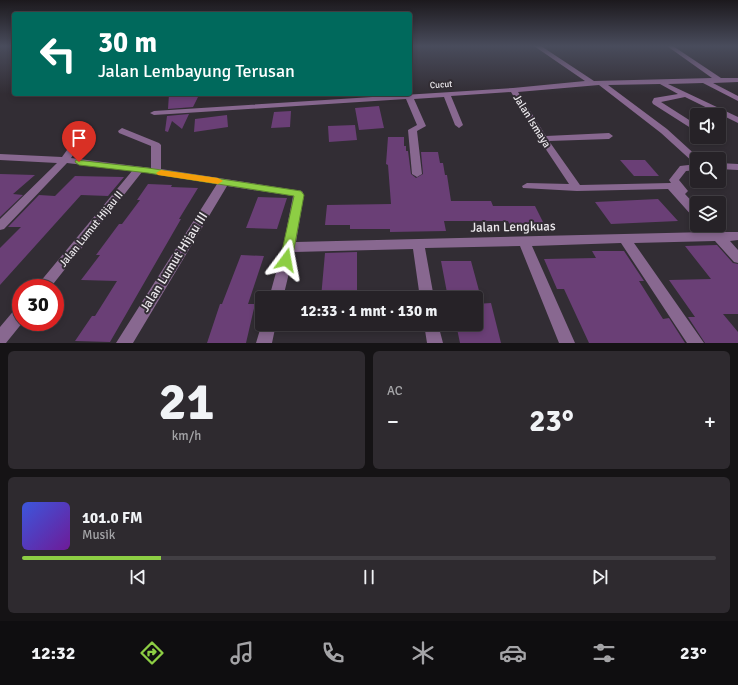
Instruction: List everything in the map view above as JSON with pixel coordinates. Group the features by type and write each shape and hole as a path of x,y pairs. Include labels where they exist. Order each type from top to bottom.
{"street":[{"path":"560,62 592,84"},
{"path":"693,62 720,81"},
{"name":"Jalan Ismaya","path":"577,188 543,140 513,90 546,86 601,83 662,83 738,80"},
{"path":"704,81 738,98"},
{"path":"601,83 664,131 690,155"},
{"path":"662,83 738,120"},
{"name":"Cucut","path":"154,113 513,90"},
{"path":"447,94 460,125"},
{"path":"686,95 657,100 656,102 690,124"},
{"path":"315,96 316,103"},
{"path":"409,97 422,126 412,130 417,174"},
{"path":"0,226 64,160 88,127"},
{"path":"122,131 156,145 156,172"},
{"path":"543,140 609,136"},
{"path":"0,157 64,160 139,169 294,192 299,195 289,247 278,291"},
{"path":"726,166 738,167"},
{"path":"682,198 688,197 674,180 683,168 690,167"},
{"name":"Jalan Lumut Hijau II","path":"49,279 139,169"},
{"name":"Jalan Lumut Hijau III","path":"124,343 224,182"},
{"path":"526,186 577,188 671,186 690,207"},
{"path":"714,232 738,258"},
{"name":"Jalan Lengkuas","path":"289,247 738,236"},
{"path":"625,238 696,343"},
{"path":"524,242 567,343"},
{"path":"418,244 426,291"},
{"path":"0,339 12,325"},
{"path":"264,343 267,331"},
{"path":"432,331 434,343"}],"building":[{"path":"169,96 198,97 193,107 168,109"},
{"path":"379,106 384,128 359,130 355,108"},
{"path":"291,111 290,127 271,128 274,112"},
{"path":"189,114 182,129 172,121 168,132 165,131 167,116"},
{"path":"227,115 228,127 194,132 195,119"},
{"path":"355,125 357,140 329,142 328,126"},
{"path":"388,137 404,137 404,146 406,146 406,151 408,151 411,174 416,178 423,174 421,152 438,152 440,163 443,163 445,175 447,175 451,201 491,201 493,206 535,206 546,228 512,229 508,221 444,221 446,231 390,232 390,229 350,229 350,225 325,225 327,205 391,204 388,165 386,164"},
{"path":"620,160 645,160 659,176 634,176"},
{"path":"0,174 35,175 13,194 23,195 0,217"},
{"path":"75,176 124,177 108,196 81,195 0,285 0,248 21,227 8,227 39,195 55,196"},
{"path":"148,184 198,188 110,342 75,341 92,316 95,316 117,281 81,280 100,255 96,255 119,224 122,224 140,200 137,200"},
{"path":"258,197 287,198 277,229 246,228"},
{"path":"658,199 678,221 611,224 595,202"},
{"path":"717,245 733,263 738,264 738,314 723,314 738,332 738,343 705,343 688,317 695,317 669,280 711,279 685,246"},
{"path":"592,251 624,251 644,281 639,281 663,319 669,318 685,343 589,343 564,289 557,289 544,259 596,258"},
{"path":"357,252 357,291 322,291 325,253"},
{"path":"241,255 264,256 248,304 255,304 246,343 207,343 220,304 222,304"},
{"path":"441,261 471,261 479,291 447,291"},
{"path":"491,303 501,343 460,343 457,331 483,331 483,304"}],"slow traffic":[{"path":"161,173 218,181"}],"route":[{"path":"79,162 298,193 299,195 286,260"}]}
